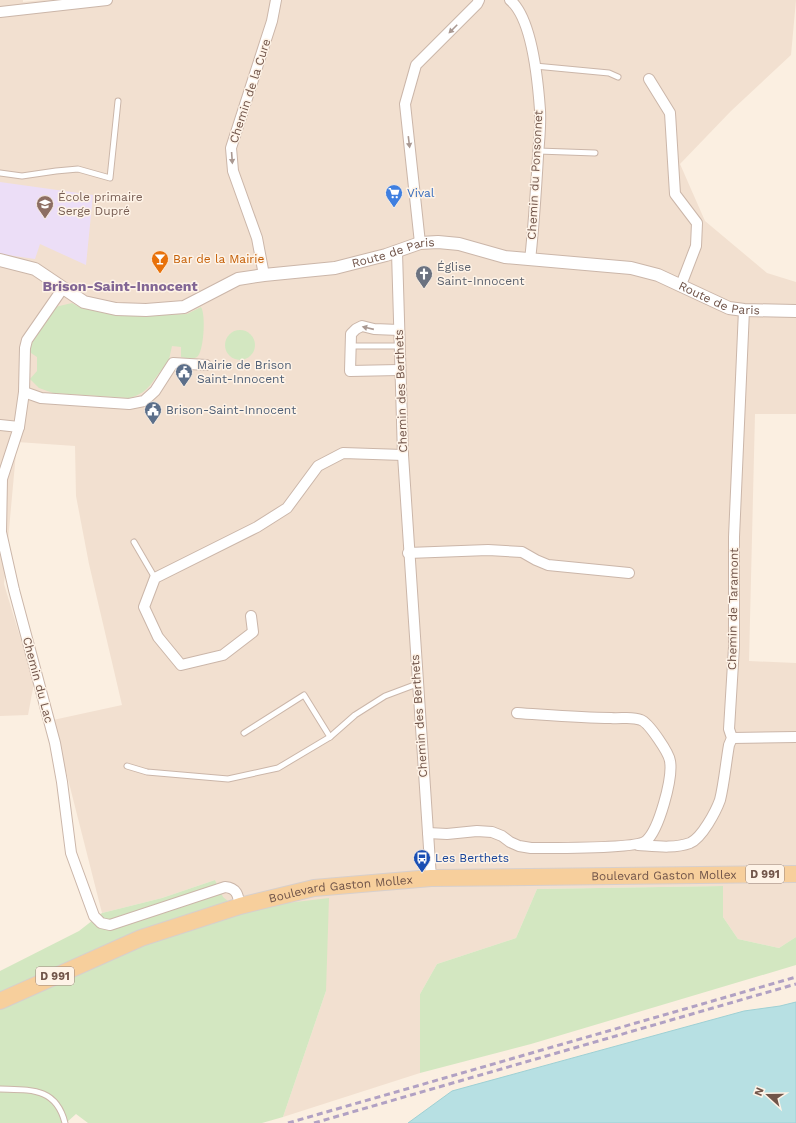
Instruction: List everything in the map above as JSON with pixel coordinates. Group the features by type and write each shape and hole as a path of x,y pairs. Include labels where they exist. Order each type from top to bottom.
{"main road":[{"name":"Boulevard Gaston Mollex","path":"0,1001 141,938 240,906 314,888 431,878 796,874"}],"street":[{"path":"0,12 107,0"},
{"name":"Chemin de la Cure","path":"264,275 257,238 233,171 231,148 272,21 276,0"},
{"path":"420,243 405,104 416,66 477,4 479,0"},
{"name":"Chemin du Ponsonnet","path":"510,0 515,5 524,20 530,38 540,111 535,204 530,260"},
{"path":"649,79 670,113 675,194 697,223 696,246 680,285"},
{"name":"Route de Paris","path":"0,260 35,270 84,302 116,309 146,310 184,307 238,280 264,275 335,268 397,252 420,243 438,242 459,244 505,257 631,268 658,275 728,308 744,310 796,311"},
{"name":"Chemin des Berthets","path":"397,252 399,370 408,554 431,878"},
{"name":"Chemin du Lac","path":"63,288 27,340 25,348 24,392 19,428 2,479 1,532 14,590 55,743 72,853 94,916 101,923 110,925 225,887 235,890 240,906"},
{"name":"Chemin de Taramont","path":"428,833 447,834 477,831 492,832 519,846 531,848 610,847 680,845 692,842 707,826 720,800 729,745 732,738 729,729 734,647 734,537 744,310"},
{"path":"399,330 374,329 362,326 356,329 351,334 350,371 399,370"},
{"path":"24,392 41,398 129,404 144,401 155,391 173,363 206,365"},
{"path":"0,425 19,428"},
{"path":"251,616 253,632 223,655 181,665 158,637 144,607 155,578 256,527 287,508 318,466 343,452 403,455"},
{"path":"408,554 488,550 522,552 548,565 629,573"},
{"path":"517,713 612,718 628,717 642,720 650,726 670,761 669,784 663,811 654,829 646,841 638,845"},
{"path":"732,738 796,737"}],"lane":[{"path":"534,66 609,73 618,77"},
{"path":"0,173 22,176 78,169 110,178 118,101"},
{"path":"538,151 595,153"},
{"path":"351,346 399,346"},
{"path":"134,542 155,578"},
{"path":"127,766 147,772 228,779 278,768 330,737 355,715 385,696 417,684"},
{"path":"244,734 304,695 330,737"},
{"path":"0,1089 39,1091 53,1099 63,1114 65,1123"}],"shaded area":[{"path":"0,0 23,0 23,2 43,0 796,0 791,55 731,111 680,164 705,221 767,273 796,282 796,414 755,414 749,661 796,663 796,937 779,948 738,939 723,917 722,886 537,889 516,938 437,964 420,994 420,1073 283,1117 326,991 238,909 222,897 215,880 162,898 102,913 53,720 122,705 89,564 76,496 75,446 17,442 4,584 34,683 28,715 0,716"},
{"name":"École primaire Serge Dupré","path":"0,182 93,195 86,265 40,244 35,259 0,254"}],"green space":[{"path":"72,303 81,308 134,316 187,314 201,307 203,311 204,333 199,354 197,357 193,358 181,357 181,347 172,346 168,364 143,392 129,398 53,393 39,388 30,379 37,371 37,357 28,351 28,346 55,307"},
{"path":"240,330 251,334 255,345 251,356 240,360 229,356 225,345 229,334"},
{"path":"215,880 223,897 238,909 329,898 326,991 283,1117 262,1123 88,1123 76,1114 66,1123 0,1123 0,971 79,931 102,913 162,898"},
{"path":"723,886 723,917 738,939 779,948 796,937 796,965 531,1044 420,1073 420,994 437,964 516,938 537,889"}],"water":[{"path":"796,1002 796,1123 408,1123 452,1091 744,1011 780,1006"}],"railway":[{"path":"288,1123 796,977"},
{"path":"314,1123 796,984"}],"place":[{"name":"Vival","path":"394,208"},
{"name":"École primaire Serge Dupré","path":"45,219"},
{"name":"Bar de la Mairie","path":"160,274"},
{"name":"Église Saint-Innocent","path":"424,289"},
{"name":"Mairie de Brison Saint-Innocent","path":"184,387"},
{"name":"Brison-Saint-Innocent","path":"153,425"},
{"name":"Les Berthets","path":"422,873"}],"district":[{"name":"Brison-Saint-Innocent","path":"120,286"}]}
